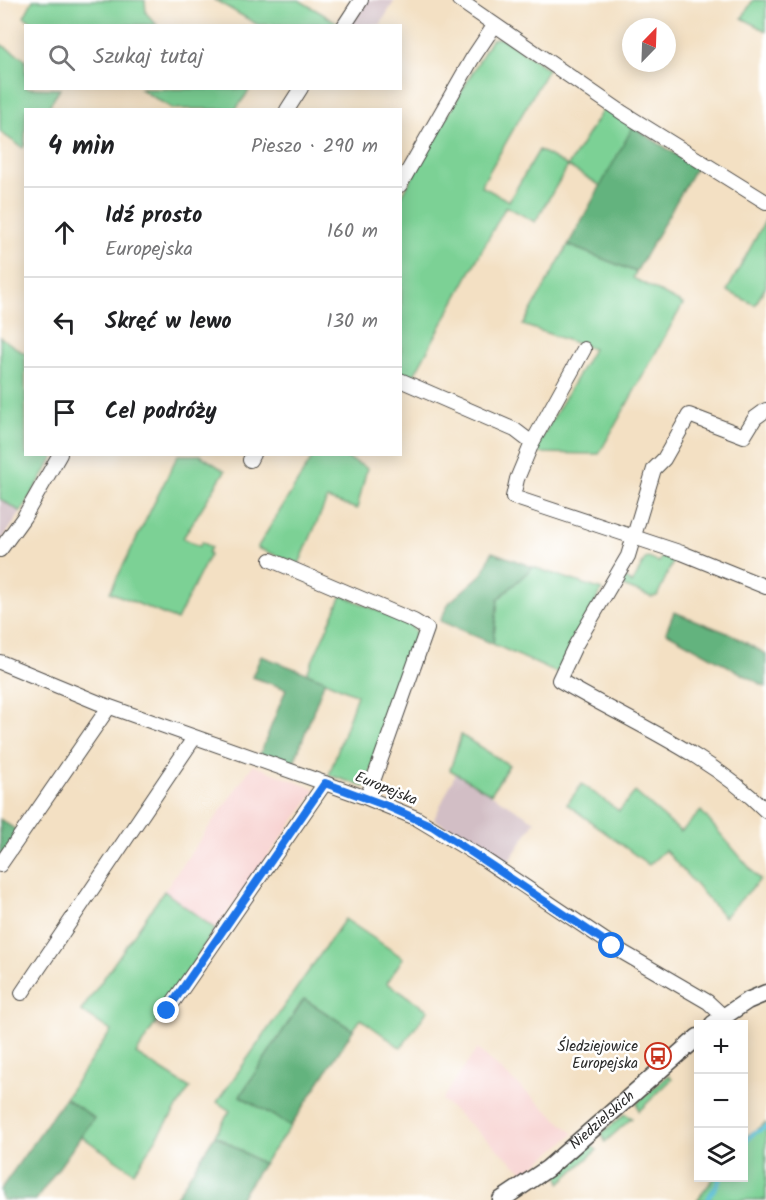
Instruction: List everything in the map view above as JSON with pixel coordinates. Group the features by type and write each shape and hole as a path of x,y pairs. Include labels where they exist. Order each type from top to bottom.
{"street":[{"path":"345,24 361,0"},
{"path":"459,0 623,114 766,202"},
{"path":"402,181 471,59 494,26"},
{"path":"287,108 300,90"},
{"path":"584,349 532,443 517,478 513,497 682,553 766,587"},
{"path":"402,381 515,430 532,443"},
{"path":"766,410 754,418 744,436 689,415 664,459 654,469 628,556 574,646 559,680 667,739 726,777 766,811"},
{"path":"0,550 24,516 59,456"},
{"path":"271,560 414,621 427,629 367,798"},
{"name":"Europejska","path":"0,662 109,707 367,798 432,826 624,953 708,1002 718,1020"},
{"path":"0,865 109,707"},
{"path":"22,993 194,738"},
{"path":"167,1011 325,783"},
{"path":"718,1020 766,993"},
{"name":"Niedzielskich","path":"501,1200 548,1169 694,1041"}],"shaded area":[{"path":"367,0 395,0 381,24 351,24"},
{"path":"0,499 21,512 0,543"},
{"path":"253,765 316,790 215,929 164,891"},
{"path":"456,773 535,821 506,866 434,819"},
{"path":"477,1049 574,1134 525,1173 442,1100"}],"green space":[{"path":"33,0 145,0 146,13 156,24 36,24 24,17"},
{"path":"215,0 299,0 340,24 256,24"},
{"path":"753,0 766,0 766,31 742,18"},
{"path":"498,38 505,40 548,69 481,186 509,201 539,150 568,166 535,222 506,206 412,379 402,374 402,195 491,40"},
{"path":"0,44 24,58 24,90 59,90 48,108 24,108 23,148 0,132"},
{"path":"142,90 249,91 237,108 171,108"},
{"path":"604,108 633,127 601,186 568,166"},
{"path":"633,127 696,167 636,272 568,245"},
{"path":"766,219 766,286 755,305 727,291"},
{"path":"568,245 636,272 633,278 683,304 599,454 533,453 593,349 523,325"},
{"path":"0,337 24,353 24,456 54,456 21,512 0,499"},
{"path":"178,456 202,456 225,471 183,538 199,546 202,542 211,547 208,553 210,554 177,620 110,592"},
{"path":"313,456 343,456 367,468 357,509 327,499 299,564 257,548"},
{"path":"492,552 533,567 498,599 493,644 440,621 449,603 483,573"},
{"path":"669,556 673,562 657,596 651,597 623,586 623,575 632,584 645,559 659,562 662,557"},
{"path":"533,567 602,590 557,673 493,644 498,599"},
{"path":"342,595 411,625 418,636 365,787 329,775 357,695 307,673"},
{"path":"674,612 730,634 766,654 766,687 666,632"},
{"path":"261,656 325,680 293,765 260,754 286,689 252,677"},
{"path":"461,735 509,765 491,794 450,770"},
{"path":"582,784 619,811 635,792 681,832 701,811 760,880 724,917 665,850 649,865 567,804"},
{"path":"0,819 19,832 0,858"},
{"path":"164,891 215,929 136,1054 190,1088 134,1172 81,1136 94,1118 65,1098 111,1031 81,1011"},
{"path":"345,919 403,958 387,983 428,1010 401,1048 361,1019 353,1030 304,999 240,1096 291,1126 263,1164 215,1135 230,1111 217,1102"},
{"path":"304,999 353,1030 291,1126 240,1096"},
{"path":"669,1075 672,1079 639,1111 637,1103"},
{"path":"65,1098 94,1118 36,1200 2,1200 0,1190"},
{"path":"625,1114 632,1118 605,1142 602,1133"},
{"path":"766,1123 766,1200 697,1200 711,1182 748,1182 748,1135"},
{"path":"215,1135 263,1164 239,1200 174,1200"},
{"path":"590,1145 597,1150 560,1183 558,1172"}],"waterway":[{"path":"748,1138 766,1127"},
{"path":"707,1200 718,1182"}],"place":[{"name":"Śledziejowice Europejska","path":"658,1056"}],"route":[{"path":"167,1011 325,783 432,826 612,946"}]}
